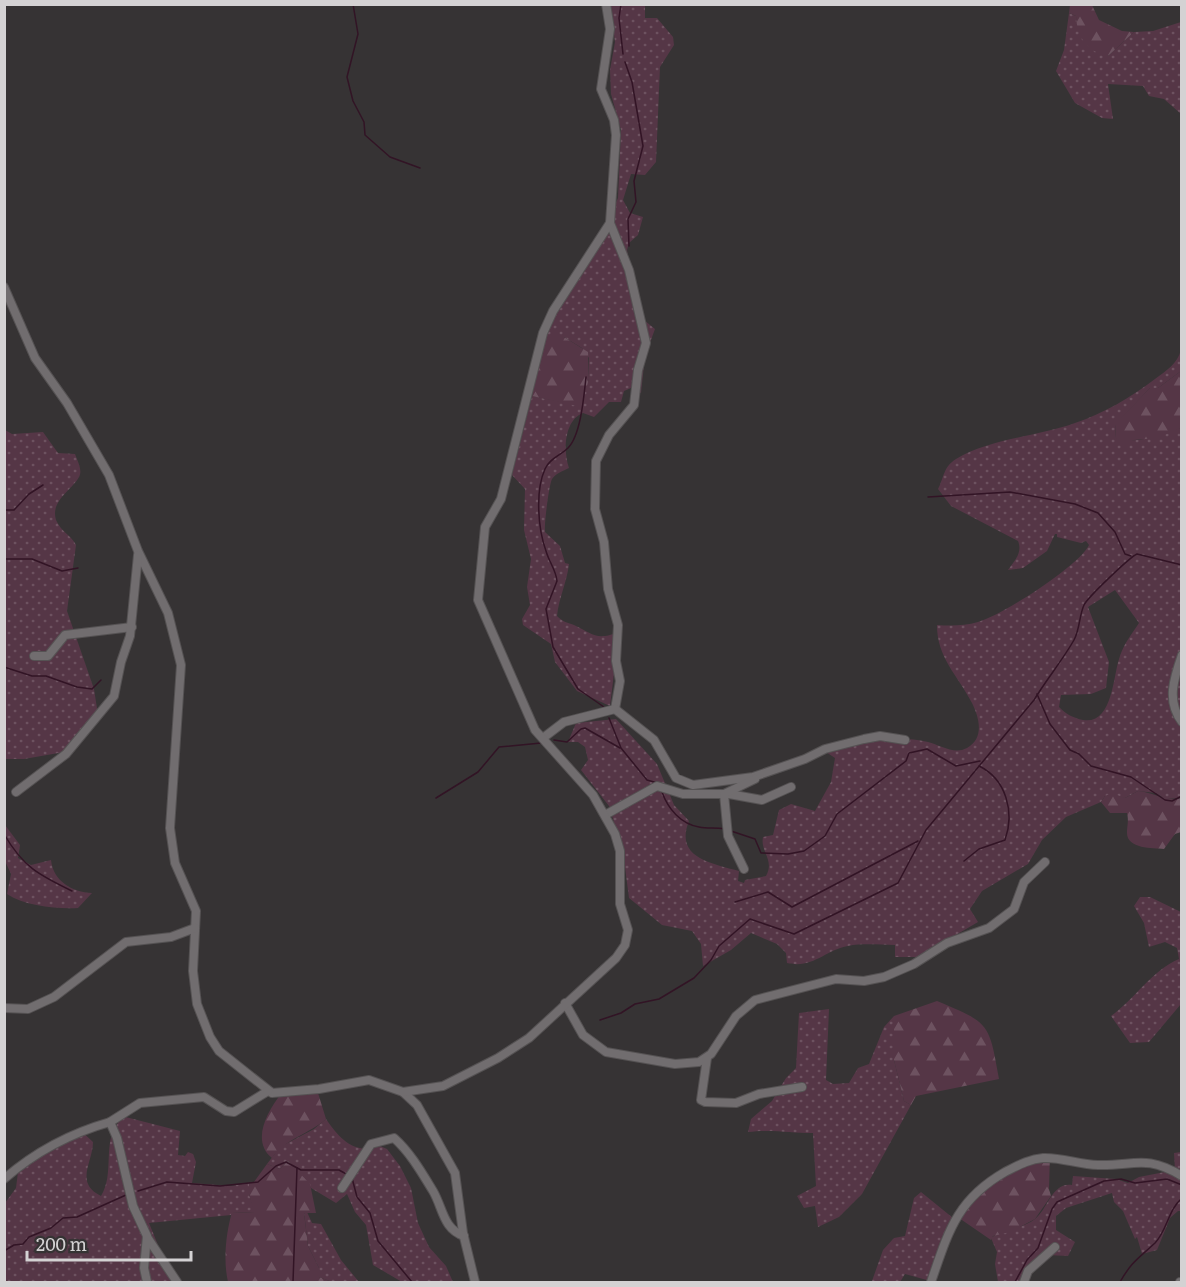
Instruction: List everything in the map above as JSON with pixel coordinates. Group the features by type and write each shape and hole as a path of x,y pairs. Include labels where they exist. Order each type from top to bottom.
{"street":[{"path":"606,4 610,29 601,84 603,95 614,120 616,135 610,224 629,270 646,342 634,405 609,435 596,461 596,509 604,542 608,589 618,625 616,661 620,681 615,709"},
{"path":"403,1092 443,1086 473,1073 529,1038 616,958 627,940 627,927 619,897 620,851 605,815 588,789 531,722 479,605 485,527 501,499 543,333 553,311 610,224"},
{"path":"4,287 35,358 109,475 138,551 166,608 181,660 171,828 175,863 196,911 193,971 196,997 210,1037 225,1057 268,1091 284,1094 364,1080 375,1081 403,1092 421,1110 453,1167 464,1236 475,1282"},
{"path":"16,792 66,754 113,698 132,627 138,551"},
{"path":"34,656 48,656 65,635 132,627"},
{"path":"1182,654 1172,696 1175,713 1182,722"},
{"path":"543,738 564,722 615,709"},
{"path":"615,709 654,740 673,775 684,783 699,784 760,775"},
{"path":"724,794 760,775 805,759 825,749 880,736 905,740"},
{"path":"605,815 657,786 683,794 724,794 762,800 791,787"},
{"path":"724,794 728,836 744,869"},
{"path":"802,1087 759,1094 736,1103 701,1100 707,1058 741,1011 755,1000 836,979 872,981 914,964 947,943 989,928 1014,909 1024,882 1045,862"},
{"path":"4,1008 28,1009 54,997 126,942 171,937 195,928"},
{"path":"565,1003 583,1035 606,1052 675,1064 694,1063 707,1058"},
{"path":"4,1179 40,1153 81,1131 110,1122 140,1103 208,1098 226,1111 234,1112 268,1091"},
{"path":"110,1122 117,1138 133,1206 147,1236 177,1282"},
{"path":"342,1188 371,1144 394,1138 406,1150 434,1193 448,1224 464,1236"},
{"path":"931,1282 952,1222 961,1207 988,1183 1020,1165 1042,1158 1096,1166 1145,1161 1182,1176"},
{"path":"147,1236 144,1268 147,1282"},
{"path":"1024,1282 1028,1271 1055,1246"}],"green space":[{"path":"610,5 645,5 645,18 657,18 673,37 674,45 660,67 656,162 645,175 631,174 623,200 630,213 643,217 638,235 629,243 627,250 639,316 655,329 645,356 641,393 631,388 624,391 621,402 609,402 594,417 583,413 572,422 566,445 569,468 552,479 545,532 560,546 565,563 569,564 557,616 595,635 605,636 619,632 610,706 577,691 555,662 551,644 523,625 522,619 530,605 527,587 531,559 524,530 525,489 512,475 532,396 577,405 589,379 589,358 582,348 564,337 545,337 562,298 588,264 618,198 621,130 611,94 610,70 615,42"},
{"path":"1070,5 1092,5 1099,20 1122,31 1134,32 1108,56 1101,54 1084,42 1078,31 1076,16 1069,13"},
{"path":"1069,13 1076,16 1077,22 1108,56 1134,32 1153,31 1181,22 1181,114 1164,99 1149,96 1143,86 1108,84 1113,119 1102,118 1075,103 1056,71 1064,50"},
{"path":"545,337 564,337 588,352 589,379 582,403 577,406 532,396"},
{"path":"1181,350 1181,371 1158,388 1150,388 1115,425 1116,438 1125,440 1149,438 1181,428 1182,798 1165,799 1156,793 1138,791 1125,798 1105,796 1101,802 1066,817 1042,840 1028,864 982,891 970,909 978,922 949,939 927,957 895,957 895,945 860,945 840,948 804,963 787,963 786,953 777,944 751,933 731,950 703,966 701,944 692,931 662,925 629,898 623,852 609,806 581,770 588,760 585,747 578,742 568,742 576,723 616,719 657,764 674,805 689,821 686,833 691,851 707,861 739,871 738,881 744,883 745,880 766,876 769,865 763,847 763,837 773,835 779,810 791,804 815,811 831,782 835,758 823,750 888,739 928,742 957,750 973,744 979,727 977,715 944,657 937,625 973,623 989,618 1056,577 1071,565 1089,545 1086,541 1081,543 1057,537 1055,534 1047,551 1023,568 1008,570 1019,553 1018,541 951,506 938,489 949,466 956,459 984,446 1060,428 1096,415 1146,386 1171,366","holes":["1115,590 1139,623 1119,659 1106,708 1093,720 1083,720 1067,714 1059,707 1061,695 1091,694 1106,688 1109,662 1088,607"]},
{"path":"1181,371 1181,428 1157,438 1134,440 1120,445 1116,438 1115,424 1150,388 1158,388"},
{"path":"5,430 12,434 43,432 58,453 75,454 79,465 79,477 59,501 55,513 58,524 76,545 67,611 94,689 98,715 70,751 24,759 5,759"},
{"path":"1138,791 1171,799 1181,798 1181,832 1175,834 1164,849 1141,847 1131,842 1127,833 1127,813 1110,813 1101,802 1105,796 1112,793 1125,798"},
{"path":"5,825 20,845 18,858 31,865 51,860 55,874 65,884 77,890 92,893 78,908 41,906 7,894 11,874 5,861"},
{"path":"1140,897 1150,897 1181,912 1181,1004 1149,1042 1130,1043 1111,1016 1160,970 1179,959 1177,948 1165,942 1149,947 1144,923 1134,906"},
{"path":"937,1001 968,1015 984,1027 993,1046 999,1079 916,1096 911,1105 904,1101 894,1060 894,1016"},
{"path":"829,1009 826,1080 833,1084 849,1083 858,1068 869,1064 884,1027 894,1016 894,1060 904,1101 911,1105 862,1194 839,1217 818,1227 815,1206 804,1208 797,1196 816,1186 813,1133 748,1132 751,1119 772,1101 786,1078 796,1068 799,1013"},
{"path":"318,1093 326,1119 290,1141 272,1158 266,1151 262,1135 266,1118 276,1101 281,1094"},
{"path":"114,1114 180,1131 178,1155 185,1156 188,1152 193,1154 196,1162 192,1183 231,1186 249,1183 249,1194 255,1213 233,1212 231,1215 149,1223 160,1250 180,1282 5,1282 5,1203 16,1188 19,1164 78,1128 93,1142 87,1172 88,1185 101,1196 107,1178 113,1131 118,1123"},
{"path":"326,1119 342,1139 355,1147 380,1146 387,1149 400,1166 411,1188 418,1223 429,1247 446,1266 453,1282 402,1282 373,1265 366,1225 355,1212 347,1194 336,1203 311,1188 288,1161 280,1169 267,1164 280,1147 314,1129"},
{"path":"1181,1152 1181,1211 1170,1218 1157,1250 1142,1254 1137,1237 1135,1239 1123,1211 1114,1202 1112,1193 1066,1208 1056,1216 1056,1230 1075,1242 1068,1256 1047,1255 1025,1282 998,1282 995,1264 997,1252 991,1238 1035,1219 1055,1192 1065,1185 1072,1185 1073,1176 1116,1179 1128,1183 1139,1177 1175,1170 1174,1153"},
{"path":"1050,1154 1049,1189 1051,1196 1035,1219 1010,1232 993,1236 991,1240 959,1218 991,1179"},
{"path":"288,1161 310,1184 316,1213 304,1213 308,1246 319,1268 319,1277 332,1282 228,1282 226,1247 232,1212 254,1213 249,1194 249,1183 254,1182 267,1164 280,1169"},
{"path":"921,1192 953,1218 934,1282 905,1274 900,1282 872,1281 883,1250 894,1238 905,1236 914,1198"},
{"path":"304,1212 307,1212 312,1223 321,1224 341,1260 359,1282 332,1282 319,1277 319,1268 308,1246"}],"waterway":[{"path":"353,4 358,34 347,77 353,101 364,122 365,135 390,157 420,168"},
{"path":"621,4 619,18 623,54"},
{"path":"625,62 632,82 643,146 634,181 636,202 628,219 629,246"},
{"path":"586,377 576,434 568,448 552,460 545,469 540,488 539,510 543,542 557,581 546,609 553,647 578,689 604,707"},
{"path":"4,510 14,510 29,494 43,485"},
{"path":"928,497 1010,492 1075,504 1098,513 1115,532 1125,554 1131,556"},
{"path":"600,1020 621,1013 635,1004 659,999 694,978 711,960 719,946 750,919 794,934 898,883 926,830 1034,700 1074,640 1084,605 1093,594 1137,554 1182,565"},
{"path":"4,559 32,559 62,571 78,568"},
{"path":"4,667 32,676 46,676 77,687 92,689 101,680"},
{"path":"1037,694 1050,724 1070,750 1079,754 1091,766 1131,777 1165,800 1172,801 1182,796"},
{"path":"609,718 621,748 647,780 661,784"},
{"path":"554,740 567,742 585,728 620,748"},
{"path":"436,798 478,772 499,747 541,743"},
{"path":"731,831 755,839 761,853 788,854 804,851 825,836 837,814 906,761 909,753 927,749 956,766 980,761"},
{"path":"964,861 979,849 1005,840 1008,829 1008,808 1002,788 996,779 979,766"},
{"path":"662,792 672,810 686,823 702,828 724,829"},
{"path":"4,834 18,855 33,869 72,891"},
{"path":"735,902 768,892 792,907 918,841"},
{"path":"138,1191 167,1182 220,1186 258,1182 276,1166 286,1162 301,1170 339,1170 348,1175"},
{"path":"293,1282 297,1168"},
{"path":"352,1178 357,1197 370,1213 378,1241 412,1282"},
{"path":"1015,1282 1027,1260 1038,1248 1052,1209 1057,1202 1104,1181 1121,1179 1135,1183 1167,1179 1182,1185"},
{"path":"4,1251 14,1245 23,1244 29,1237 51,1228 63,1218 77,1217 126,1195"},
{"path":"1120,1282 1132,1264 1159,1238 1174,1208 1182,1198"}]}
